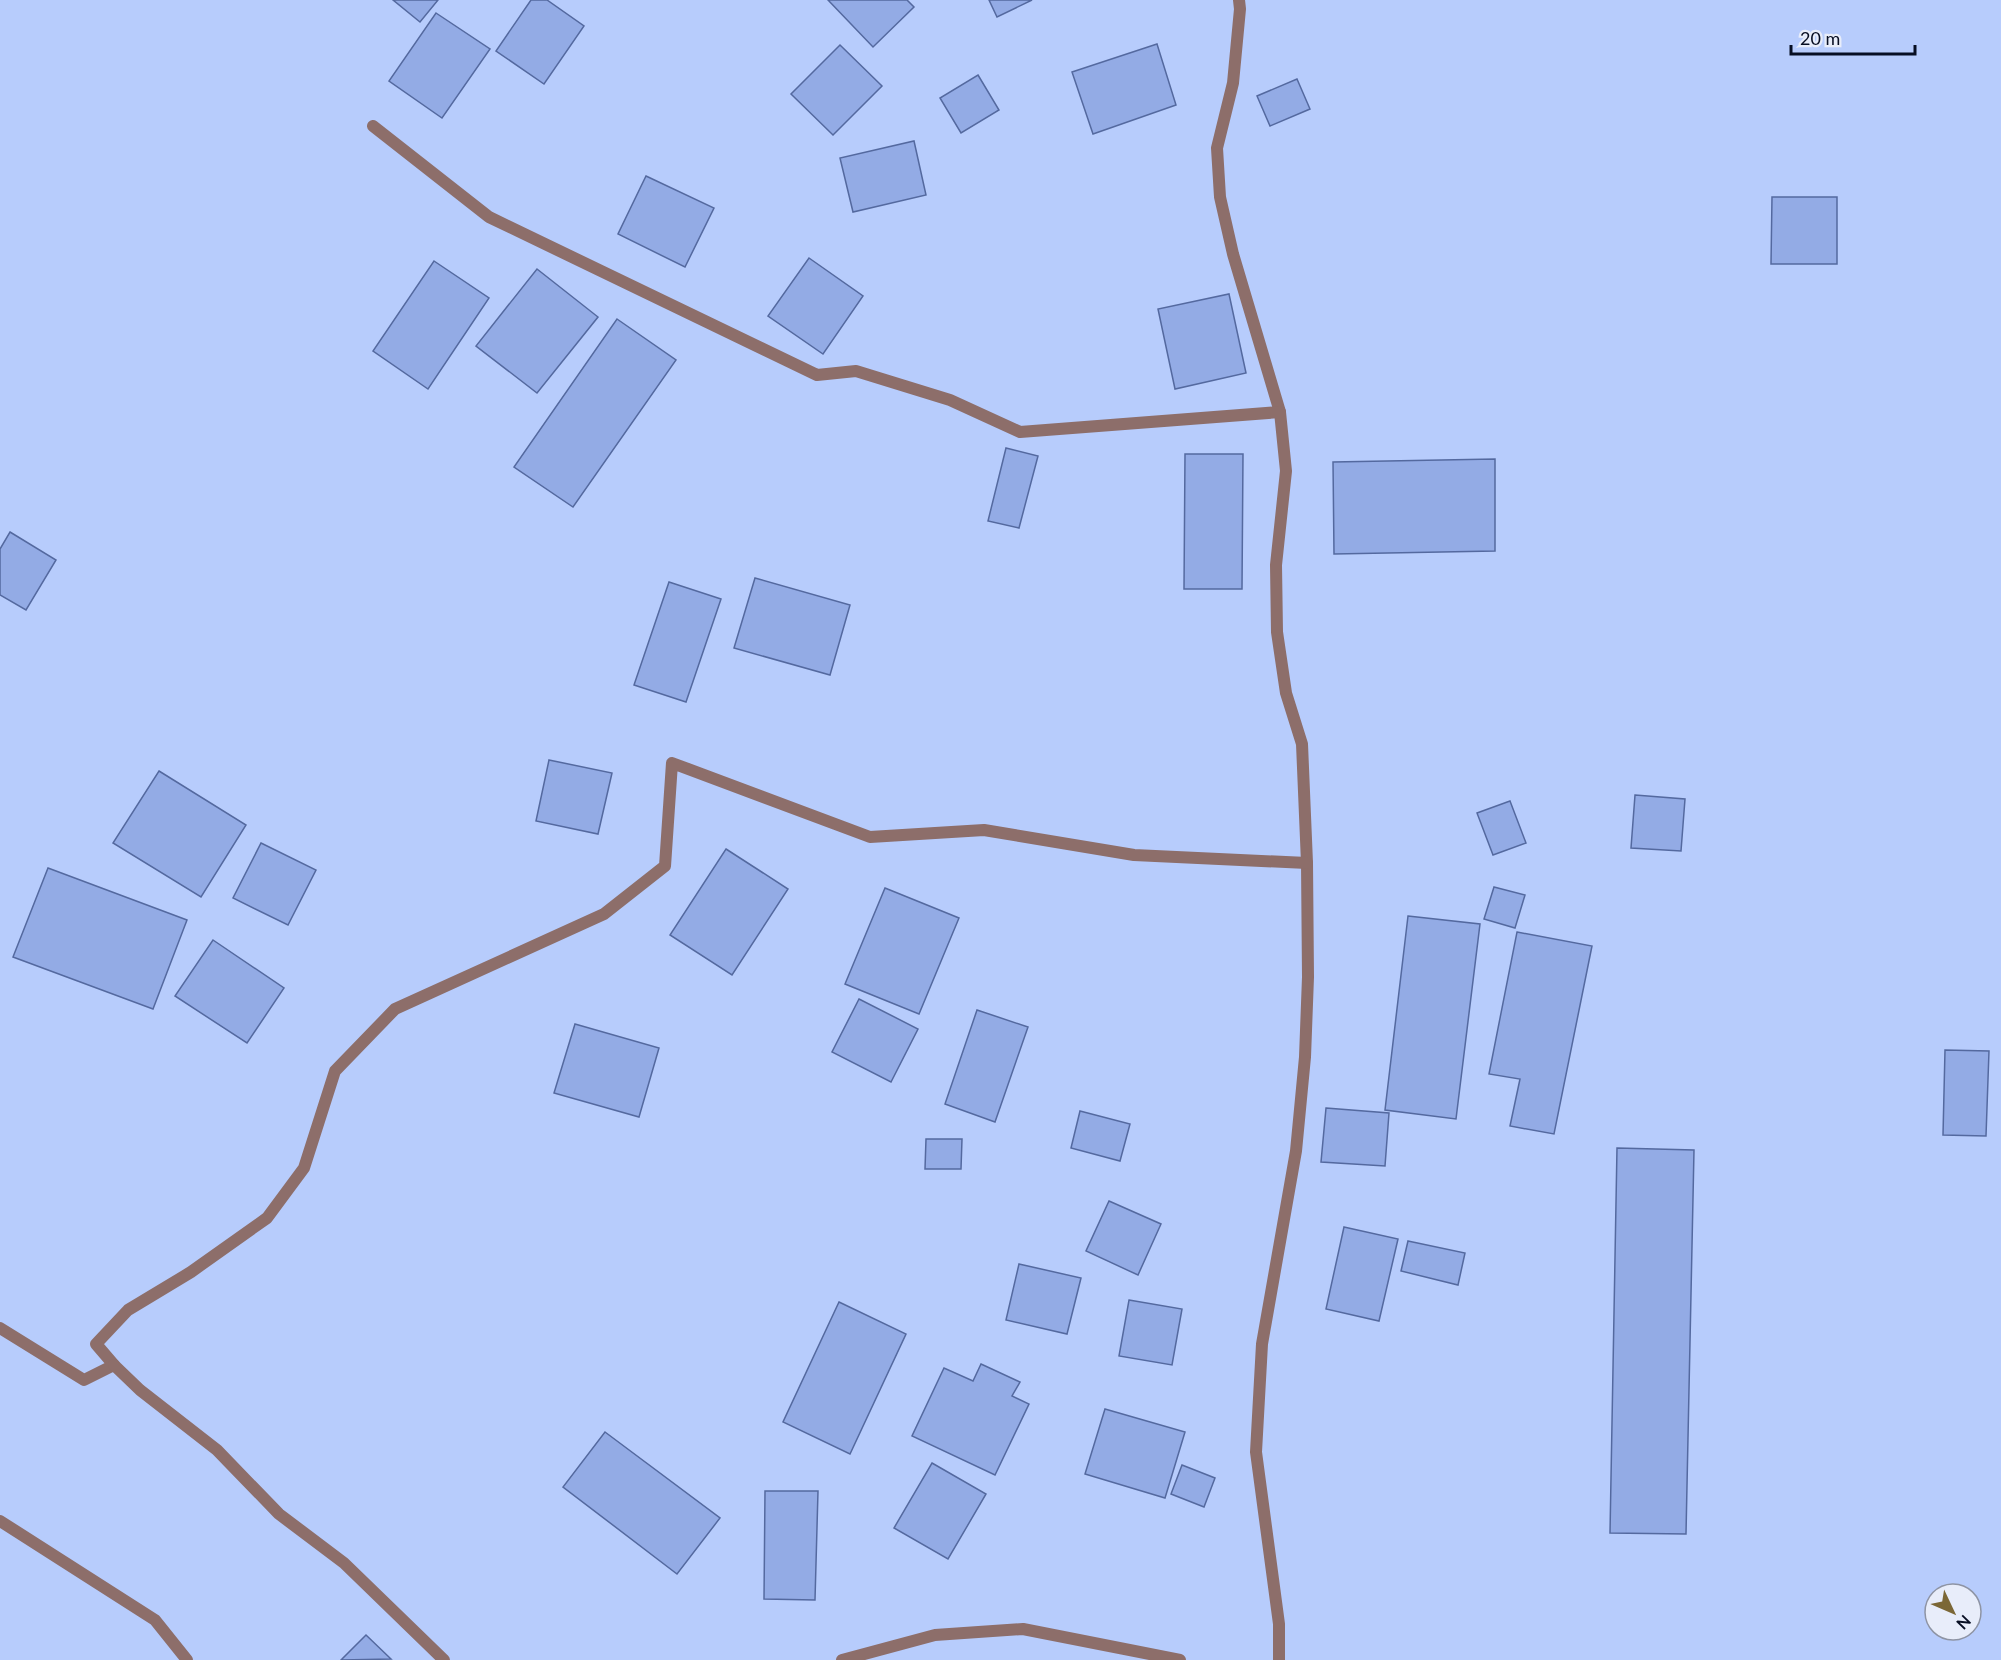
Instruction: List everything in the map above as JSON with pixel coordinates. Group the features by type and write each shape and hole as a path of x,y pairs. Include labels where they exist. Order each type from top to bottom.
{"street":[{"path":"1239,0 1233,83 1217,148 1220,197 1233,254 1280,412 1286,471 1276,566 1277,632 1286,693 1302,744 1307,863 1308,976 1305,1057 1296,1151 1262,1344 1256,1452 1279,1624 1279,1660"},
{"path":"373,126 489,217 817,375 856,372 950,400 1020,432 1280,412"},
{"path":"444,1660 344,1563 279,1514 217,1450 140,1390 96,1344 128,1310 191,1272 267,1218 304,1168 335,1071 395,1009 604,914 665,866 672,763 870,837 984,830 1134,855 1307,863"},
{"path":"0,1328 84,1380 114,1365"},
{"path":"0,1521 155,1620 187,1660"},
{"path":"842,1660 935,1635 1023,1629 1180,1660"}],"building":[{"path":"393,0 438,0 420,22"},
{"path":"531,0 547,0 584,26 544,84 496,51"},
{"path":"828,0 907,0 914,7 873,47"},
{"path":"989,0 1032,0 997,17"},
{"path":"436,13 490,49 442,118 389,81"},
{"path":"1157,44 1176,105 1093,134 1072,72"},
{"path":"840,45 882,86 833,135 791,94"},
{"path":"978,75 999,110 961,133 940,98"},
{"path":"1297,79 1310,109 1270,126 1257,96"},
{"path":"914,141 926,195 853,212 840,158"},
{"path":"646,176 714,208 685,267 618,234"},
{"path":"1772,197 1837,197 1837,264 1771,264"},
{"path":"809,258 863,296 823,354 768,316"},
{"path":"434,261 489,298 428,389 373,351"},
{"path":"537,269 598,317 537,393 476,346"},
{"path":"1229,294 1246,373 1175,389 1158,309"},
{"path":"617,319 676,360 573,507 514,467"},
{"path":"1006,448 1038,456 1019,528 988,521"},
{"path":"1185,454 1243,454 1242,589 1184,589"},
{"path":"1495,459 1495,551 1334,554 1333,462"},
{"path":"10,532 56,560 26,610 0,595 0,549"},
{"path":"755,578 850,605 830,675 734,648"},
{"path":"669,582 721,599 686,702 634,685"},
{"path":"549,760 612,773 598,834 536,821"},
{"path":"159,771 246,825 201,897 113,843"},
{"path":"1635,795 1685,799 1681,851 1631,848"},
{"path":"1510,801 1526,843 1493,855 1477,813"},
{"path":"261,843 316,870 288,925 233,898"},
{"path":"726,849 788,889 732,975 670,935"},
{"path":"48,868 187,920 153,1009 13,957"},
{"path":"1494,887 1525,895 1515,928 1484,919"},
{"path":"885,888 959,918 919,1014 845,984"},
{"path":"1408,916 1480,924 1456,1119 1385,1110"},
{"path":"1517,932 1592,946 1554,1134 1510,1126 1520,1079 1489,1074"},
{"path":"213,940 284,988 247,1043 175,996"},
{"path":"859,999 918,1029 891,1082 832,1052"},
{"path":"977,1010 1028,1027 995,1122 945,1104"},
{"path":"575,1024 659,1048 639,1117 554,1093"},
{"path":"1945,1050 1989,1051 1986,1136 1943,1135"},
{"path":"1326,1108 1389,1113 1385,1166 1321,1162"},
{"path":"1080,1111 1130,1124 1120,1161 1071,1148"},
{"path":"926,1139 962,1139 961,1169 925,1169"},
{"path":"1617,1148 1694,1150 1686,1534 1610,1533"},
{"path":"1109,1201 1161,1224 1138,1275 1086,1251"},
{"path":"1344,1227 1398,1239 1379,1321 1326,1309"},
{"path":"1408,1241 1465,1253 1458,1285 1401,1271"},
{"path":"1019,1264 1081,1278 1067,1334 1006,1320"},
{"path":"1129,1300 1182,1309 1172,1365 1119,1356"},
{"path":"839,1302 906,1334 850,1454 783,1422"},
{"path":"981,1364 1020,1382 1012,1396 1029,1404 995,1475 912,1436 944,1368 973,1381"},
{"path":"1105,1409 1185,1432 1165,1498 1085,1474"},
{"path":"605,1432 720,1518 677,1574 563,1487"},
{"path":"932,1463 986,1494 948,1559 894,1528"},
{"path":"1182,1465 1215,1478 1204,1507 1171,1494"},
{"path":"765,1491 818,1491 815,1600 764,1599"},
{"path":"366,1635 391,1659 341,1660"}]}
